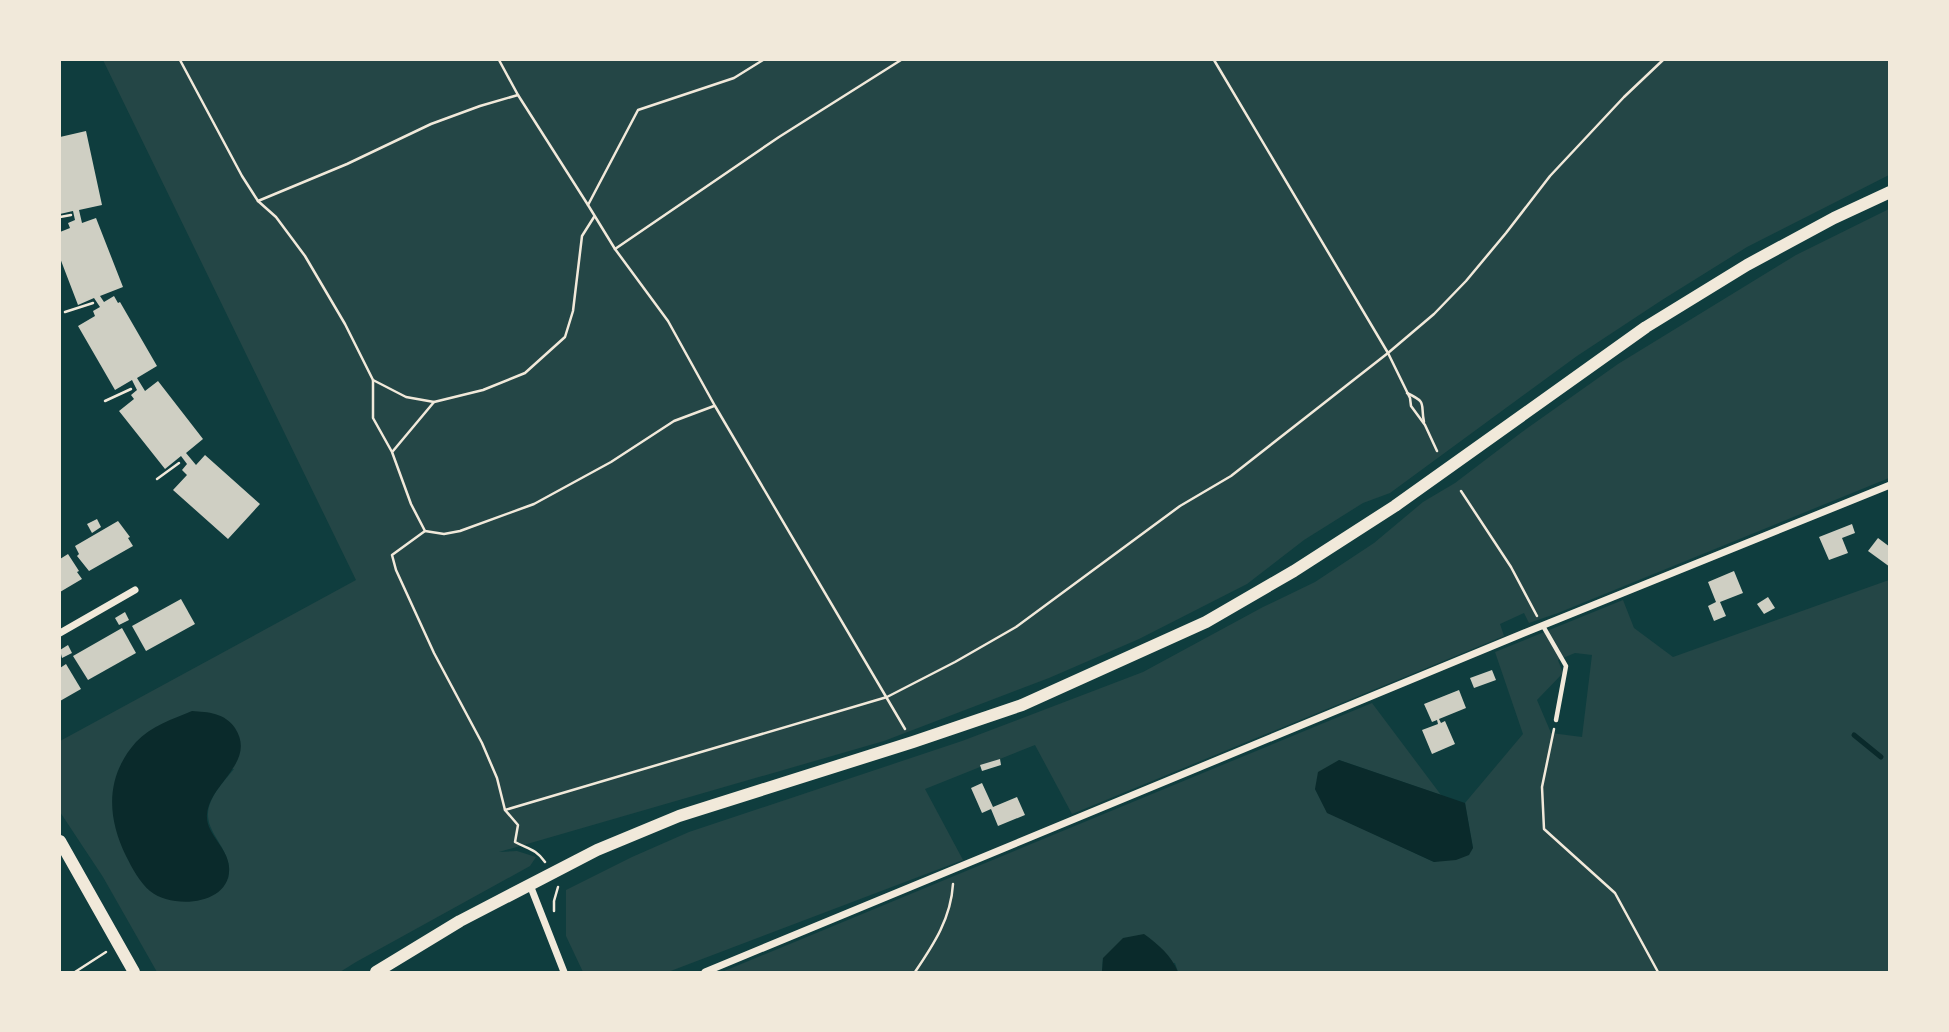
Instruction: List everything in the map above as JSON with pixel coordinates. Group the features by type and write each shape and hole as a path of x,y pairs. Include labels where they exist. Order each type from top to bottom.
{"street":[{"path":"376,972 460,921 597,850 679,816 1022,705 1206,622 1395,506 1646,327 1747,265 1889,192"},
{"path":"705,972 1542,625 1889,485"},
{"path":"60,633 135,590"},
{"path":"60,841 134,972"},
{"path":"530,885 564,972"}],"lane":[{"path":"1542,625 1566,666 1556,720"}],"path":[{"path":"180,60 242,176 258,201 276,217 305,256 345,324 373,380 373,418 392,452 411,505 425,531"},
{"path":"499,60 518,95 615,249 668,321 715,406 913,742"},
{"path":"588,205 638,110 734,78 762,60"},
{"path":"615,249 779,137 901,60"},
{"path":"1214,60 1388,354 1407,393 1410,406 1425,425"},
{"path":"506,810 887,697 956,662 1016,627 1180,506 1231,476 1388,354 1434,314 1506,233 1550,176 1624,97 1663,60"},
{"path":"258,201 347,164 430,124 518,95"},
{"path":"60,217 71,215"},
{"path":"373,380 406,397 434,402 483,390 525,373 565,337 573,311 582,236 594,216"},
{"path":"65,312 93,303"},
{"path":"105,401 131,389"},
{"path":"1407,393 1423,403 1425,425 1437,450"},
{"path":"392,452 434,402"},
{"path":"545,925 554,912 558,887 537,851 515,842 518,825 506,810 497,778 482,743 434,653 391,555 425,531 444,534 460,531 534,504 611,462 674,421 715,406"},
{"path":"157,479 179,463"},
{"path":"1461,491 1511,567 1542,625"},
{"path":"1556,720 1542,787 1544,830 1615,893 1658,972"},
{"path":"915,972 941,932 951,903 953,870"},
{"path":"75,972 118,944"}],"shaded area":[{"path":"103,60 1889,60 1889,175 1747,247 1662,300 1577,356 1390,493 1363,503 1304,540 1247,584 1139,639 1049,678 884,741 499,852 517,851 536,857 530,866 340,972 157,972 103,877 60,812 60,741 356,580","holes":["121,763 234,769 216,792 208,810 210,825 228,862 228,879"]},
{"path":"1889,209 1889,478 1558,613 1529,623 1524,613 1500,624 1504,636 1072,814 1035,745 925,789 963,860 668,972 583,972 566,936 566,890 689,832 962,741 1143,672 1315,582 1374,543 1423,502 1455,483 1618,364 1796,255"},
{"path":"1889,580 1889,972 1178,972 1175,963 1103,958 1102,972 722,972 1372,703 1441,795 1339,760 1315,789 1327,812 1434,862 1473,848 1465,803 1523,734 1495,652 1623,600 1634,628 1673,657","holes":["1575,653 1592,655 1582,737 1551,733 1537,700 1563,673 1558,660"]},
{"path":"192,711 216,714 231,723 240,740 240,751 237,762 210,803 207,814 209,828 228,860 227,880 221,889 211,896 186,902 160,897 140,880 128,861 115,827 112,797 119,769 136,742 155,727"},
{"path":"1339,760 1465,803 1473,848 1469,855 1456,860 1434,862 1327,813 1315,789 1318,772"},
{"path":"1144,934 1164,951 1178,972 1102,972 1103,958 1123,938"}],"building":[{"path":"86,131 102,205 79,210 82,223 96,218 123,287 100,296 104,302 114,296 118,303 120,302 157,366 137,378 145,391 158,381 203,439 186,453 196,465 205,455 260,504 228,539 173,490 187,475 182,470 187,464 181,456 165,469 119,411 134,399 131,395 137,390 132,380 115,390 78,326 95,316 93,311 100,307 94,298 78,305 60,258 60,232 70,228 68,223 75,220 73,211 60,214 60,137"},
{"path":"97,519 101,527 92,533 87,524"},
{"path":"118,521 133,546 89,571 77,556 79,554 75,546"},
{"path":"1852,524 1855,533 1842,538 1848,553 1829,560 1819,537"},
{"path":"1878,538 1890,547 1890,567 1868,551"},
{"path":"68,554 82,579 60,592 60,559"},
{"path":"1734,571 1743,593 1720,602 1726,616 1714,621 1708,606 1716,602 1708,582"},
{"path":"1768,597 1775,608 1764,614 1757,604"},
{"path":"181,599 195,624 146,651 132,626"},
{"path":"125,612 129,620 119,625 115,618"},
{"path":"122,628 136,653 88,680 73,656"},
{"path":"68,645 72,653 62,658 60,650"},
{"path":"66,664 81,689 60,701 60,668"},
{"path":"1492,670 1496,680 1474,688 1470,678"},
{"path":"1459,690 1466,708 1439,719 1441,723 1445,721 1455,744 1432,754 1422,730 1438,724 1437,720 1432,722 1424,704"},
{"path":"1000,759 1001,765 982,771 980,765"},
{"path":"982,783 993,807 1017,797 1025,815 998,826 991,809 982,813 971,788"}],"waterway":[{"path":"1854,735 1881,757"}]}
